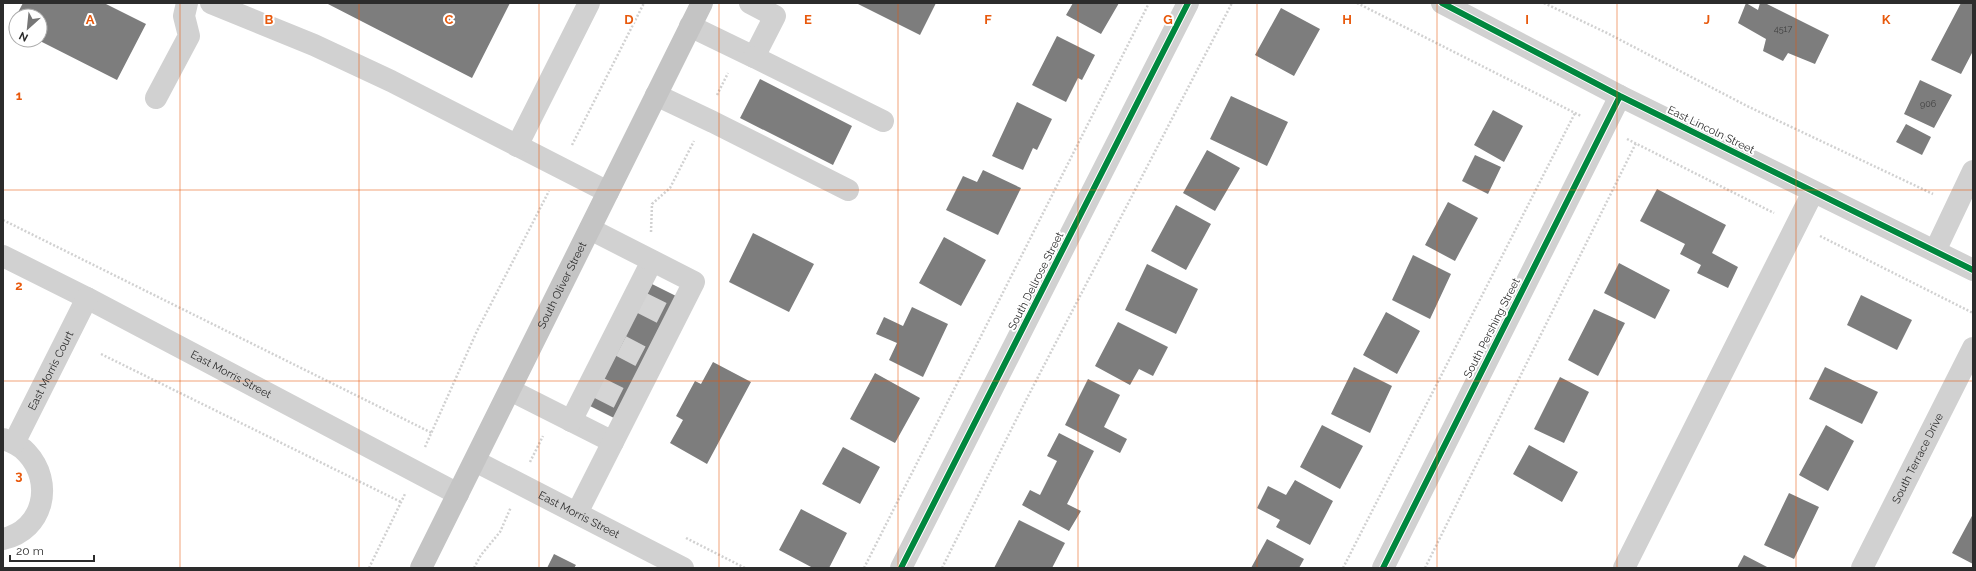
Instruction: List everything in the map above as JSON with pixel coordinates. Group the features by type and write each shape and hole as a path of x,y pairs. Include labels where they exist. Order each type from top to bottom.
{"main road":[{"name":"South Oliver Street","path":"421,568 702,3"}],"street":[{"path":"156,98 189,36 184,16 187,3"},
{"path":"517,146 588,3"},
{"path":"750,3 774,16 754,57"},
{"name":"South Dellrose Street","path":"901,568 1188,3"},
{"name":"East Lincoln Street","path":"1442,3 1620,96 1973,270"},
{"path":"220,5 314,44 391,81 608,192"},
{"path":"690,26 883,121"},
{"path":"656,95 848,190"},
{"name":"South Pershing Street","path":"1382,568 1620,96"},
{"path":"1935,251 1973,171"},
{"path":"1624,568 1813,192"},
{"path":"577,513 613,442 628,403 672,318 694,282 590,229"},
{"name":"East Morris Street","path":"3,256 87,298 458,494"},
{"path":"571,421 595,385 616,344 638,300 652,261"},
{"name":"East Morris Court","path":"3,539 23,531 33,520 40,507 43,492 41,477 36,464 26,452 9,441 87,298"},
{"name":"South Terrace Drive","path":"1862,568 1973,348"},
{"path":"510,390 613,442"},
{"name":"East Morris Street","path":"475,461 683,568"}],"path":[{"path":"369,568 401,502 477,331 644,3"},
{"path":"864,568 1149,3"},
{"path":"942,568 1024,404 1232,3"},
{"path":"1357,3 1973,313"},
{"path":"1544,3 1607,33 1747,106 1956,206"},
{"path":"1343,568 1575,113"},
{"path":"1425,568 1636,143"},
{"path":"3,220 432,433"},
{"path":"101,354 401,502"}],"building":[{"path":"23,3 104,3 146,24 117,80 48,45 48,8 20,8"},
{"path":"326,3 510,3 472,78"},
{"path":"856,3 936,3 920,35"},
{"path":"1073,3 1119,3 1101,34 1066,15"},
{"path":"1746,3 1758,10 1760,3 1765,3 1829,35 1815,64 1788,53 1783,61 1763,51 1766,39 1738,23"},
{"path":"1961,3 1973,3 1973,51 1961,74 1931,60"},
{"path":"1281,8 1320,29 1294,76 1255,55"},
{"path":"1057,36 1095,55 1082,80 1078,78 1066,102 1032,85"},
{"path":"760,79 852,126 833,165 740,118"},
{"path":"1920,80 1952,95 1934,128 1904,114"},
{"path":"1231,96 1288,122 1267,166 1210,139"},
{"path":"1017,102 1052,119 1037,150 1033,148 1023,170 992,156"},
{"path":"1493,110 1523,126 1504,162 1474,145"},
{"path":"1906,124 1931,137 1922,155 1896,142"},
{"path":"1207,150 1240,168 1215,211 1183,193"},
{"path":"1475,155 1501,167 1488,194 1462,181"},
{"path":"983,170 1021,188 998,235 946,210 963,176 977,182"},
{"path":"1657,189 1726,225 1712,253 1738,267 1728,288 1697,273 1701,265 1680,254 1685,244 1640,221"},
{"path":"1448,202 1478,218 1455,261 1425,245"},
{"path":"1176,205 1211,224 1186,270 1151,251"},
{"path":"753,233 814,264 789,312 729,282"},
{"path":"944,237 986,260 961,306 919,283"},
{"path":"1413,255 1451,274 1430,319 1392,300"},
{"path":"1619,263 1670,290 1655,319 1604,293"},
{"path":"1147,264 1198,289 1176,334 1125,310"},
{"path":"652,284 678,297 616,419 590,406"},
{"path":"1861,295 1912,320 1897,350 1847,325"},
{"path":"912,307 948,324 923,377 889,360 897,343 876,334 884,317 903,326"},
{"path":"1594,309 1625,323 1598,376 1568,360"},
{"path":"1386,312 1420,331 1397,374 1363,355"},
{"path":"1118,322 1168,347 1153,376 1139,369 1130,385 1095,366"},
{"path":"713,362 751,382 707,464 670,443 683,420 676,416 695,381 701,384"},
{"path":"1354,367 1392,386 1370,433 1331,414"},
{"path":"1825,367 1878,392 1862,424 1809,399"},
{"path":"875,373 920,398 895,443 850,419"},
{"path":"1560,377 1589,392 1564,443 1534,429"},
{"path":"1088,379 1120,395 1104,427 1127,439 1120,453 1065,425"},
{"path":"1322,425 1363,446 1340,489 1300,467"},
{"path":"1826,425 1854,441 1828,491 1799,475"},
{"path":"1059,433 1094,451 1067,504 1081,511 1069,531 1022,505 1030,490 1040,495 1057,461 1047,456"},
{"path":"1529,445 1578,472 1562,502 1513,474"},
{"path":"843,447 880,467 860,504 822,484"},
{"path":"1295,480 1333,501 1310,545 1276,527 1280,520 1257,508 1268,486 1286,495"},
{"path":"1789,493 1819,507 1794,559 1764,545"},
{"path":"801,509 847,533 829,568 813,568 779,550"},
{"path":"1973,514 1973,564 1952,553"},
{"path":"1019,520 1065,543 1052,568 994,568"},
{"path":"1267,539 1304,559 1299,568 1251,568"},
{"path":"554,554 576,565 574,568 547,568"},
{"path":"1744,555 1769,568 1737,568"}],"tunnel":[{"path":"642,303 668,316"},
{"path":"621,346 646,359"},
{"path":"599,388 625,401"}],"cycle path":[{"path":"901,568 1188,3"},
{"path":"1442,3 1620,96 1973,270"},
{"path":"1383,568 1620,96"}]}
